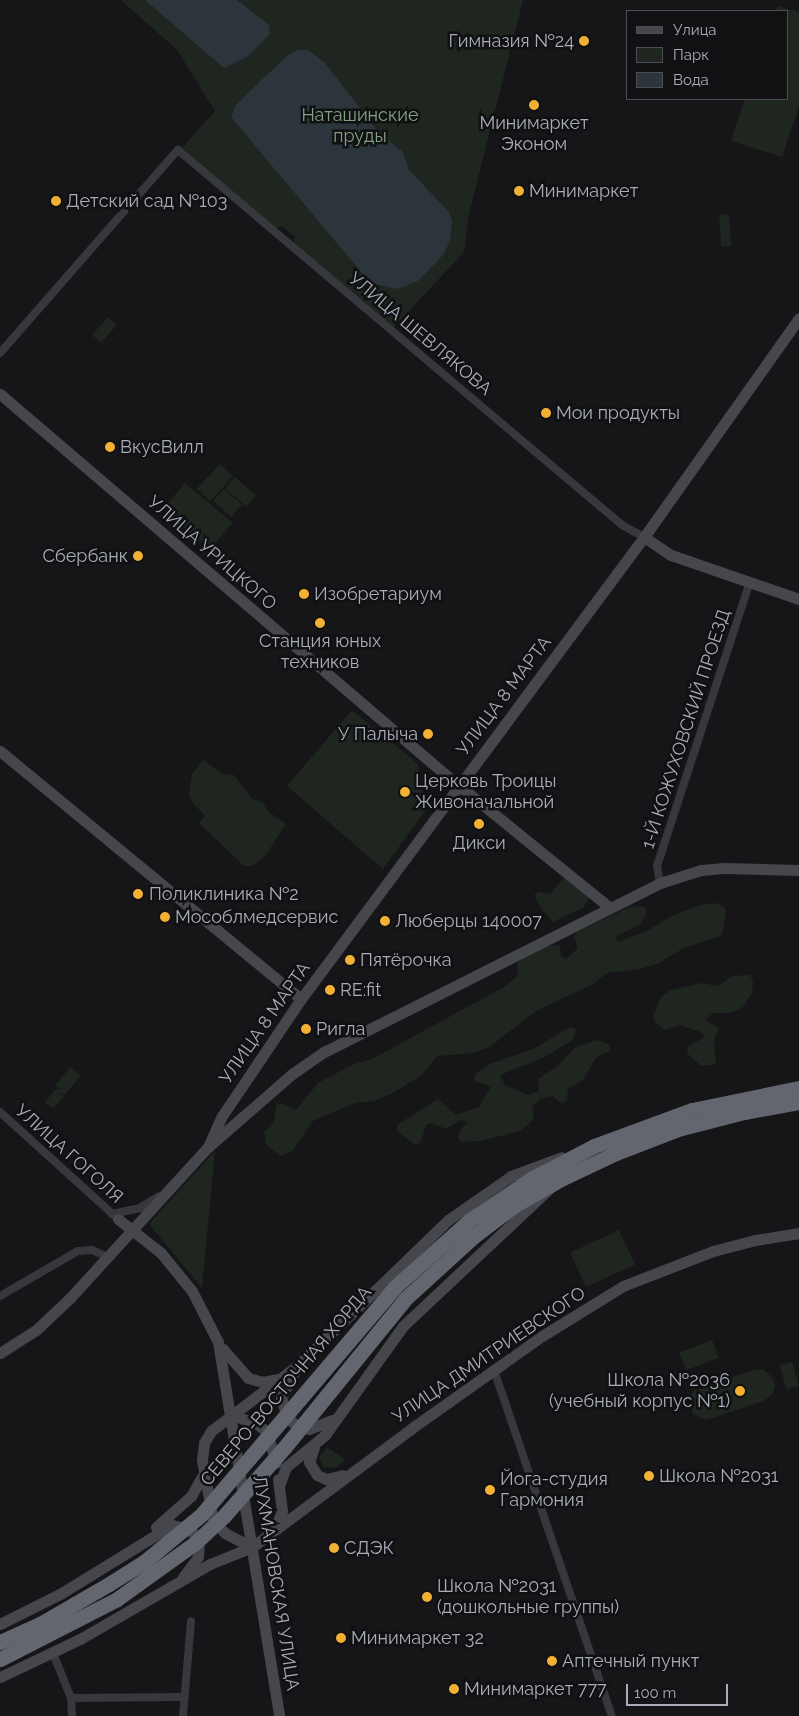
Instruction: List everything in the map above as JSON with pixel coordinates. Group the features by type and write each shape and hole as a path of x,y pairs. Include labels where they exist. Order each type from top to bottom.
{"highway":[{"name":"СЕВЕРО-ВОСТОЧНАЯ ХОРДА","path":"0,1642 40,1624 144,1562 201,1515 395,1287 470,1220 531,1179 594,1146 692,1110 799,1088"},
{"name":"СЕВЕРО-ВОСТОЧНАЯ ХОРДА","path":"0,1659 116,1599 182,1553 224,1516 284,1448 406,1298 467,1241 516,1205 563,1178 616,1153 678,1130 744,1112 799,1102"}],"street":[{"name":"УЛИЦА ШЕВЛЯКОВА","path":"0,353 178,150 627,528 644,537"},
{"name":"УЛИЦА 8 МАРТА","path":"208,1147 216,1126 301,999 644,537 799,318"},
{"name":"УЛИЦА УРИЦКОГО","path":"0,394 460,785 610,908"},
{"path":"644,537 671,556 749,584 799,599"},
{"name":"1-Й КОЖУХОВСКИЙ ПРОЕЗД","path":"660,883 657,866 749,584"},
{"path":"0,751 301,999"},
{"path":"0,1353 36,1330 106,1260 208,1147 292,1074 354,1034 660,883 701,870 724,868 799,870"},
{"path":"233,1099 236,1112 249,1111"},
{"name":"УЛИЦА ГОГОЛЯ","path":"0,1112 115,1217"},
{"path":"252,1547 225,1533 213,1520 204,1474 202,1451 205,1440 231,1415 298,1365 412,1252 474,1200 511,1176 594,1146"},
{"path":"280,1491 286,1467 316,1444 343,1413 391,1342 413,1316 563,1178"},
{"path":"115,1217 140,1208 171,1188"},
{"path":"115,1217 161,1253 192,1291 218,1342 246,1377 263,1382 281,1378"},
{"name":"УЛИЦА ДМИТРИЕВСКОГО","path":"0,1677 53,1653 221,1559 252,1547 313,1500 556,1326 623,1286 713,1251 754,1240 799,1233"},
{"path":"0,1296 78,1251 92,1250 103,1255 106,1260"},
{"name":"ЛУХМАНОВСКАЯ УЛИЦА","path":"218,1342 279,1716"},
{"path":"298,1365 281,1397 284,1413 290,1422 298,1427 314,1429 343,1413"},
{"path":"494,1370 612,1716"},
{"path":"231,1415 255,1422 267,1432 273,1445 282,1511 275,1529"},
{"path":"316,1444 309,1462 317,1475 331,1479 352,1472"},
{"path":"136,1545 191,1496 204,1474"},
{"path":"280,1491 293,1507 313,1500"},
{"path":"0,1624 60,1594 172,1524 185,1526 194,1532 199,1542 198,1557 173,1587"},
{"path":"183,1716 190,1621"},
{"path":"53,1653 72,1698 72,1716"},
{"path":"72,1698 184,1697"}],"green space":[{"name":"Наташинские пруды","path":"121,0 523,0 469,214 464,252 393,328 293,244 295,237 282,226 275,229 181,149 215,111 177,50"},
{"path":"778,6 799,12 799,106 782,157 731,141 745,100 789,100 789,10 776,10"},
{"path":"729,214 731,246 721,247 719,215"},
{"path":"108,317 117,325 101,343 92,335"},
{"path":"220,464 233,476 210,501 197,489"},
{"path":"235,477 256,495 246,507 225,488"},
{"path":"185,483 232,523 210,550 163,510"},
{"path":"224,489 242,505 231,517 213,501"},
{"path":"352,710 418,764 419,782 428,807 383,869 287,786"},
{"path":"203,760 222,774 234,775 252,799 262,802 269,812 286,824 265,856 252,866 244,866 199,823 205,816 193,803 189,794 192,774"},
{"path":"565,877 589,898 584,907 553,922 542,910 534,895 540,892 550,894"},
{"path":"716,903 726,909 723,931 720,936 684,948 657,964 639,969 607,973 593,984 536,1011 491,1046 474,1053 437,1056 422,1075 391,1094 374,1101 355,1103 313,1121 292,1151 280,1156 266,1144 264,1132 274,1122 276,1105 282,1103 296,1110 318,1083 354,1064 372,1059 504,987 518,975 517,963 521,958 548,946 560,945 561,956 566,959 578,948 574,936 577,932 630,907 642,906 647,909 646,915 639,925 616,936 617,942 645,932 672,916 699,905"},
{"path":"750,975 753,981 752,993 743,1007 731,1013 713,1013 705,1020 719,1028 714,1039 716,1062 712,1065 700,1065 687,1053 688,1047 704,1037 701,1032 680,1025 664,1030 655,1022 653,1016 661,997 671,990 701,983 718,986 732,976"},
{"path":"570,1027 576,1029 573,1040 543,1058 500,1075 505,1085 528,1095 539,1091 538,1079 559,1065 574,1048 597,1040 608,1044 611,1050 596,1058 583,1080 568,1089 567,1101 561,1103 552,1096 541,1098 532,1107 534,1119 520,1131 480,1141 462,1142 458,1138 459,1132 467,1122 461,1120 446,1129 432,1123 426,1125 421,1142 415,1145 397,1131 397,1125 438,1099 456,1115 479,1107 491,1087 475,1081 475,1074 490,1064 533,1049"},
{"path":"71,1067 81,1076 65,1094 61,1093 64,1096 53,1109 45,1102 56,1089 61,1090 55,1085"},
{"path":"215,1151 202,1288 149,1224"},
{"path":"619,1230 635,1264 586,1287 570,1253"},
{"path":"712,1340 719,1358 686,1370 679,1353"},
{"path":"792,1362 799,1386 786,1390 780,1366"},
{"path":"763,1369 773,1378 775,1386 772,1395 763,1401 706,1420 693,1414 689,1400 694,1390 753,1370"},
{"path":"327,1447 346,1460 335,1468 323,1467 319,1457"}],"water":[{"path":"145,0 237,0 269,25 270,34 247,57 224,68"},
{"name":"Наташинские пруды","path":"298,50 308,50 325,63 380,134 403,152 409,170 449,212 452,221 450,241 443,255 418,281 398,289 375,284 362,273 231,117 235,106 287,56"}],"place":[{"name":"Гимназия №24","path":"584,41"},
{"name":"Минимаркет Эконом","path":"534,105"},
{"name":"Минимаркет","path":"519,191"},
{"name":"Детский сад №103","path":"56,201"},
{"name":"Мои продукты","path":"546,413"},
{"name":"ВкусВилл","path":"110,447"},
{"name":"Сбербанк","path":"138,556"},
{"name":"Изобретариум","path":"304,594"},
{"name":"Станция юных техников","path":"320,623"},
{"name":"У Палыча","path":"428,734"},
{"name":"Церковь Троицы Живоначальной","path":"405,792"},
{"name":"Дикси","path":"479,824"},
{"name":"Поликлиника №2","path":"138,894"},
{"name":"Мособлмедсервис","path":"165,917"},
{"name":"Люберцы 140007","path":"385,921"},
{"name":"Пятёрочка","path":"350,960"},
{"name":"RE:fit","path":"330,990"},
{"name":"Ригла","path":"306,1029"},
{"name":"Школа №2036 (учебный корпус №1)","path":"740,1391"},
{"name":"Школа №2031","path":"649,1476"},
{"name":"Йога-студия Гармония","path":"490,1490"},
{"name":"СДЭК","path":"334,1548"},
{"name":"Школа №2031 (дошкольные группы)","path":"427,1597"},
{"name":"Минимаркет 32","path":"341,1638"},
{"name":"Аптечный пункт","path":"552,1661"},
{"name":"Минимаркет 777","path":"454,1689"}]}
